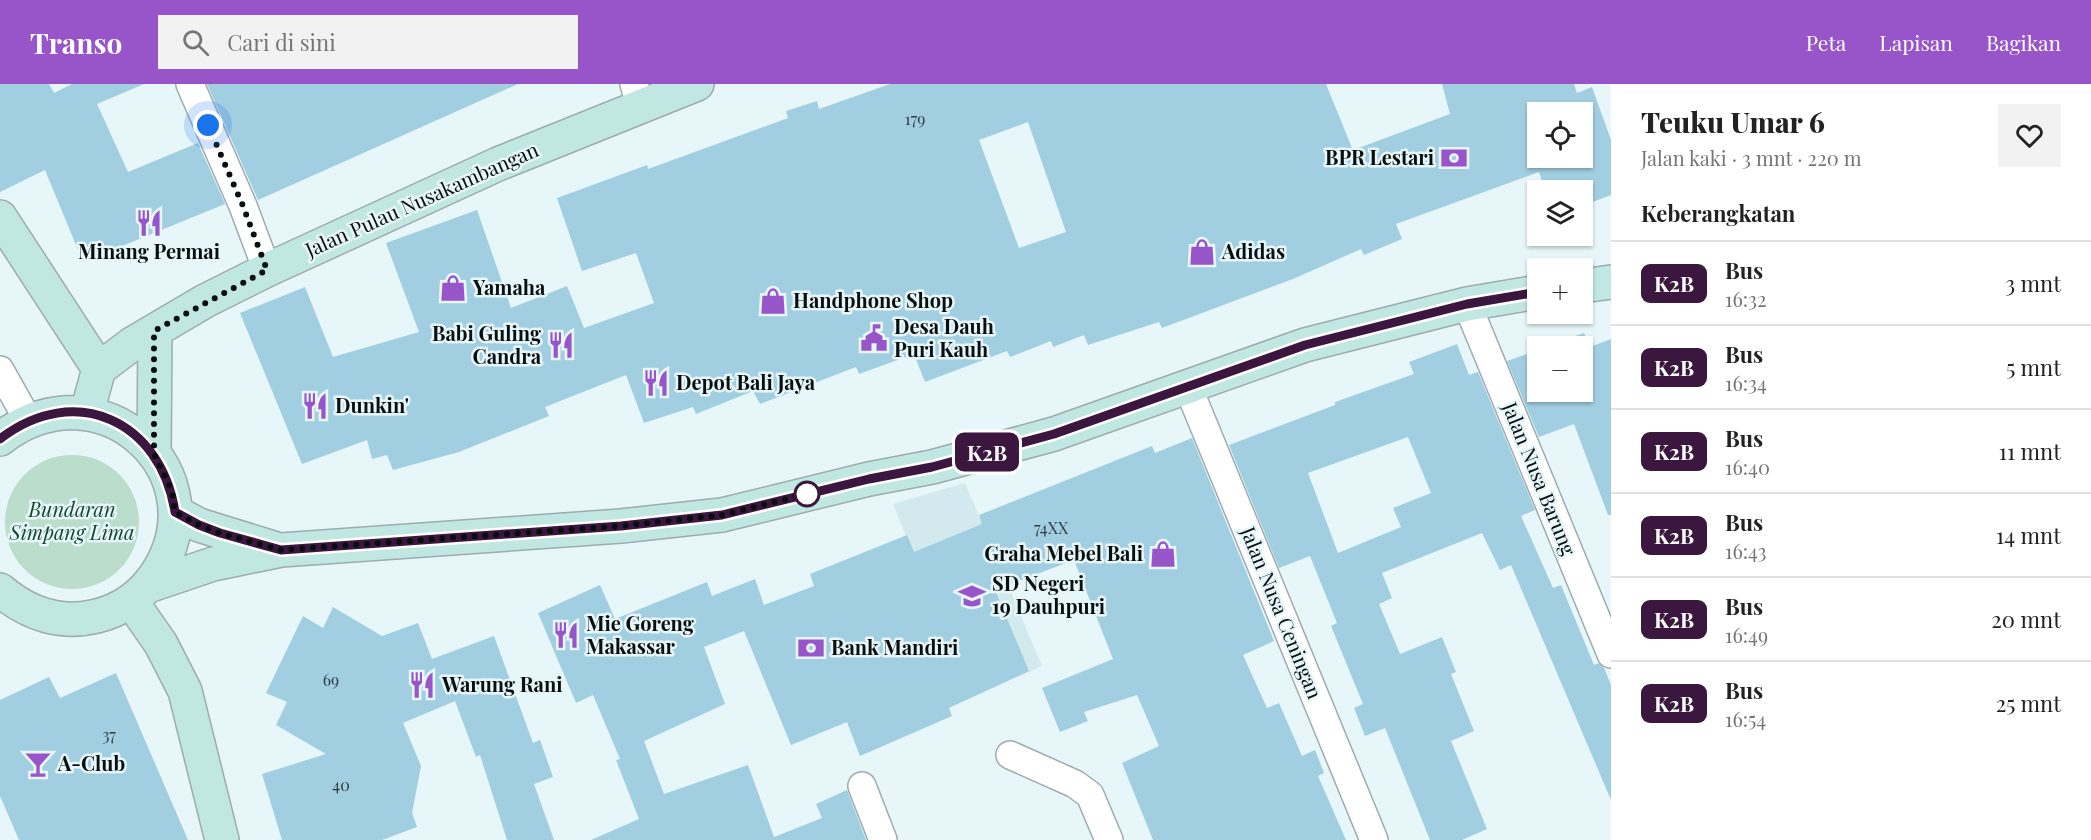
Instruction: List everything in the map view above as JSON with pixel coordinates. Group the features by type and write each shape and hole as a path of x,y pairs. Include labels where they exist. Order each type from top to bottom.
{"main road":[{"name":"Jalan Pulau Nusakambangan","path":"99,369 154,331 267,270 498,164 637,95 697,84"},
{"path":"0,217 99,369 87,412"},
{"path":"1593,284 1611,282"},
{"path":"0,590 13,601 35,613 59,619 85,619 101,615 139,594 213,564 281,550 621,526 722,515 869,479 932,467 1043,437 1305,345 1467,304 1527,294"},
{"path":"154,331 154,454"},
{"path":"0,439 28,420 57,412 87,412 113,421 135,434 154,454 172,491 175,512 172,539 163,564 139,594"},
{"path":"175,512 220,533 281,550"},
{"path":"139,594 185,691 222,840"}],"street":[{"path":"190,84 243,206 267,270"},
{"name":"Jalan Nusa Barung","path":"1467,304 1611,654"},
{"path":"0,370 28,420"},
{"name":"Jalan Nusa Ceningan","path":"1188,387 1374,840"},
{"path":"1010,755 1075,784 1090,795 1109,840"},
{"path":"862,786 883,840"}],"shaded area":[{"name":"SD Negeri 19 Dauhpuri","path":"965,483 1042,666 973,697 893,504"}],"green space":[{"name":"Bundaran Simpang Lima","path":"72,455 98,460 120,474 134,496 139,522 134,548 120,570 98,584 72,589 46,584 24,570 10,548 5,522 10,496 24,474 46,460"}],"building":[{"path":"0,84 49,84 54,93 72,84 144,84 97,104 128,172 198,143 225,204 83,262 45,170 0,192"},
{"path":"207,84 518,84 258,200"},
{"path":"890,84 1326,84 1352,148 1356,149 1450,114 1442,84 1574,84 1577,93 1592,87 1611,140 1611,195 1593,202 1593,180 1542,180 1539,172 1396,224 1402,239 1364,255 1361,249 1293,279 1162,328 1159,322 1088,345 1084,335 1053,347 1051,341 1010,357 1007,351 925,382 914,354 859,374 856,367 760,404 753,391 696,414 693,407 644,423 626,375 545,407 549,416 459,452 393,470 387,455 372,459 367,440 302,464 240,313 305,287 333,357 419,332 386,243 477,210 511,308 567,286 584,328 654,303 636,253 582,271 557,198 647,165 648,169 788,118 786,111 817,101 819,109","holes":["1028,122 1066,232 1019,248 979,140"]},
{"path":"1611,339 1611,515 1608,515 1574,424 1539,437 1507,361 1527,354 1527,402 1593,402 1593,346"},
{"path":"1457,344 1469,375 1478,372 1535,510 1521,516 1553,588 1561,585 1594,665 1599,663 1604,668 1611,685 1611,800 1511,565 1500,570 1482,533 1382,573 1392,598 1379,604 1400,654 1442,637 1456,672 1451,674 1474,731 1451,741 1487,829 1462,840 1430,840 1385,728 1365,736 1354,708 1363,704 1331,626 1337,623 1310,556 1279,568 1229,445 1335,405 1335,402 1414,374 1409,362","holes":["1408,437 1431,493 1393,508 1401,527 1338,553 1308,473"]},
{"path":"1192,438 1274,641 1243,655 1267,708 1279,703 1302,756 1315,750 1324,773 1318,776 1346,840 1153,840 1122,763 1159,746 1137,695 1084,712 1088,721 1060,732 1042,688 1113,659 1074,560 995,590 1029,671 949,708 952,716 860,756 847,722 791,745 744,631 704,647 725,704 644,741 664,794 748,765 774,837 822,818 816,804 847,790 866,840 591,840 639,819 616,760 620,759 593,695 576,703 538,613 600,585 615,619 707,582 712,596 755,579 764,605 814,586 810,574 907,535 914,552 982,524 979,515 1152,446 1155,453"},
{"path":"333,607 382,636 418,623 432,659 494,636 533,743 540,740 553,777 534,784 554,840 507,840 480,755 476,757 455,701 403,723 421,766 412,813 417,827 382,840 282,840 262,774 326,754 276,725 287,702 266,693 303,616 323,628"},
{"path":"116,673 188,840 19,840 0,796 0,700 49,677 60,698"}],"bus line":[{"name":"K2B","path":"0,439 28,420 57,412 87,412 113,421 135,434 154,454 172,491 175,512 220,533 281,550 621,526 722,515 869,479 932,467 1054,434 1305,345 1467,304 1527,294"}],"place":[{"name":"BPR Lestari","path":"1454,158"},
{"name":"Minang Permai","path":"149,223"},
{"name":"Adidas","path":"1202,252"},
{"name":"Yamaha","path":"453,288"},
{"name":"Handphone Shop","path":"773,301"},
{"name":"Desa Dauh Puri Kauh","path":"874,338"},
{"name":"Babi Guling Candra","path":"561,345"},
{"name":"Depot Bali Jaya","path":"656,383"},
{"name":"Dunkin'","path":"315,406"},
{"name":"Graha Mebel Bali","path":"1163,554"},
{"name":"SD Negeri 19 Dauhpuri","path":"972,596"},
{"name":"Mie Goreng Makassar","path":"566,635"},
{"name":"Bank Mandiri","path":"811,648"},
{"name":"Warung Rani","path":"422,685"},
{"name":"A-Club","path":"38,764"}],"route":[{"path":"208,125 243,206 267,270 154,331 156,386 154,454 172,491 175,512 220,533 281,550 621,526 722,515 807,494"}]}
